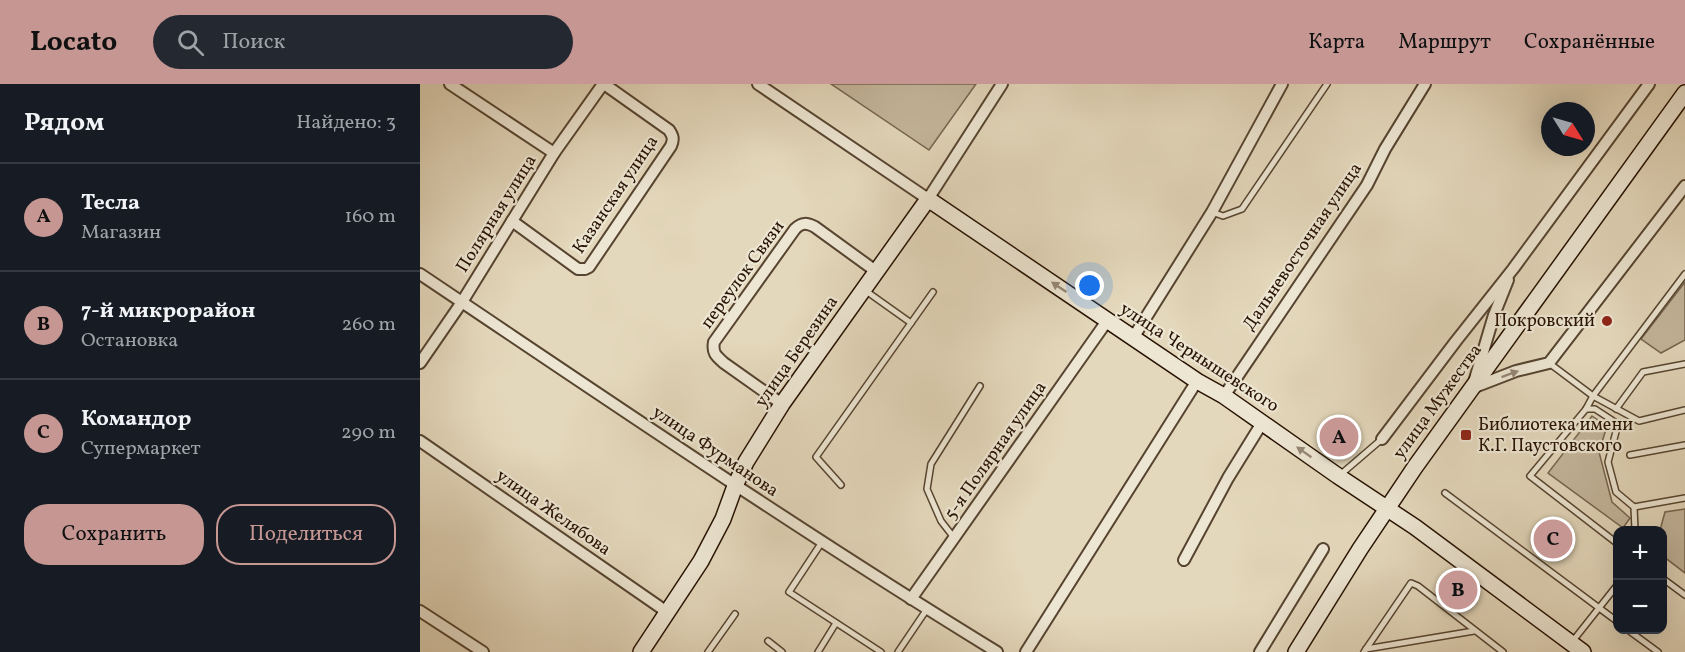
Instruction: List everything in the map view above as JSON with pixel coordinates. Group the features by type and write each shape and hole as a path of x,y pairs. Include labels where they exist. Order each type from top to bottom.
{"street":[{"path":"450,84 554,153"},
{"name":"Полярная улица","path":"420,363 462,302 554,153 603,84"},
{"name":"Казанская улица","path":"512,221 578,269 585,269 589,267 664,156 673,140 673,135 669,130 603,84"},
{"name":"улица Чернышевского","path":"758,84 1107,321 1197,381 1224,396 1415,527 1577,648"},
{"name":"улица Березина","path":"641,652 701,561 723,519 746,462 782,404 928,199 1002,84"},
{"path":"1133,338 1212,212 1282,84"},
{"name":"Дальневосточная улица","path":"1224,396 1367,185 1384,149 1425,84"},
{"path":"1382,439 1513,269 1649,84"},
{"name":"улица Мужества","path":"1296,652 1387,509 1685,93"},
{"path":"1472,388 1516,371 1549,363 1685,186"},
{"name":"переулок Связи","path":"782,404 724,363 716,356 713,349 714,342 795,229 801,224 815,227 877,272"},
{"path":"1472,388 1494,315 1513,269"},
{"name":"улица Фурманова","path":"420,274 735,486 997,652"},
{"name":"5-я Полярная улица","path":"911,599 1107,321"},
{"path":"1026,652 1197,381"},
{"path":"1184,560 1228,478 1262,423"},
{"name":"улица Желябова","path":"420,441 667,612"},
{"path":"1260,652 1323,549"},
{"path":"420,611 483,652"}],"lane":[{"path":"1212,212 1223,216 1242,209 1327,84"},
{"path":"1613,541 1530,476 1586,409 1593,396 1685,274"},
{"path":"865,290 911,323"},
{"path":"841,485 816,457 933,292"},
{"path":"1549,363 1593,396 1639,421 1685,410"},
{"path":"1616,409 1644,372 1685,364"},
{"path":"955,538 941,521 927,489 931,464 981,386"},
{"path":"1586,409 1595,409 1618,423 1608,462 1616,492 1634,507 1635,526"},
{"path":"1338,476 1382,439"},
{"path":"1630,455 1685,446"},
{"path":"1445,493 1613,619"},
{"path":"1634,507 1685,498"},
{"path":"822,542 789,592 880,652"},
{"path":"1665,580 1685,595"},
{"path":"1365,651 1411,583 1418,586 1503,652"},
{"path":"1577,648 1599,608 1613,589"},
{"path":"898,652 927,609"},
{"path":"708,652 735,614"},
{"path":"818,652 836,623"},
{"path":"1365,651 1474,631"},
{"path":"1633,634 1658,652"},
{"path":"768,641 782,652"}],"shaded area":[{"path":"831,84 976,84 929,150"},
{"path":"1685,282 1685,340 1661,353 1641,339"},
{"path":"1592,416 1607,426 1599,452 1612,502 1630,518 1624,526 1620,526 1548,473"},
{"path":"1685,509 1685,573 1667,559 1667,526 1661,526 1665,512"}],"place":[{"name":"Покровский","path":"1607,321"},
{"name":"Библиотека имени К.Г. Паустовского","path":"1466,435"},
{"name":"Тесла","path":"1339,437"},
{"name":"Командор","path":"1553,539"},
{"name":"7-й микрорайон","path":"1458,590"}]}
